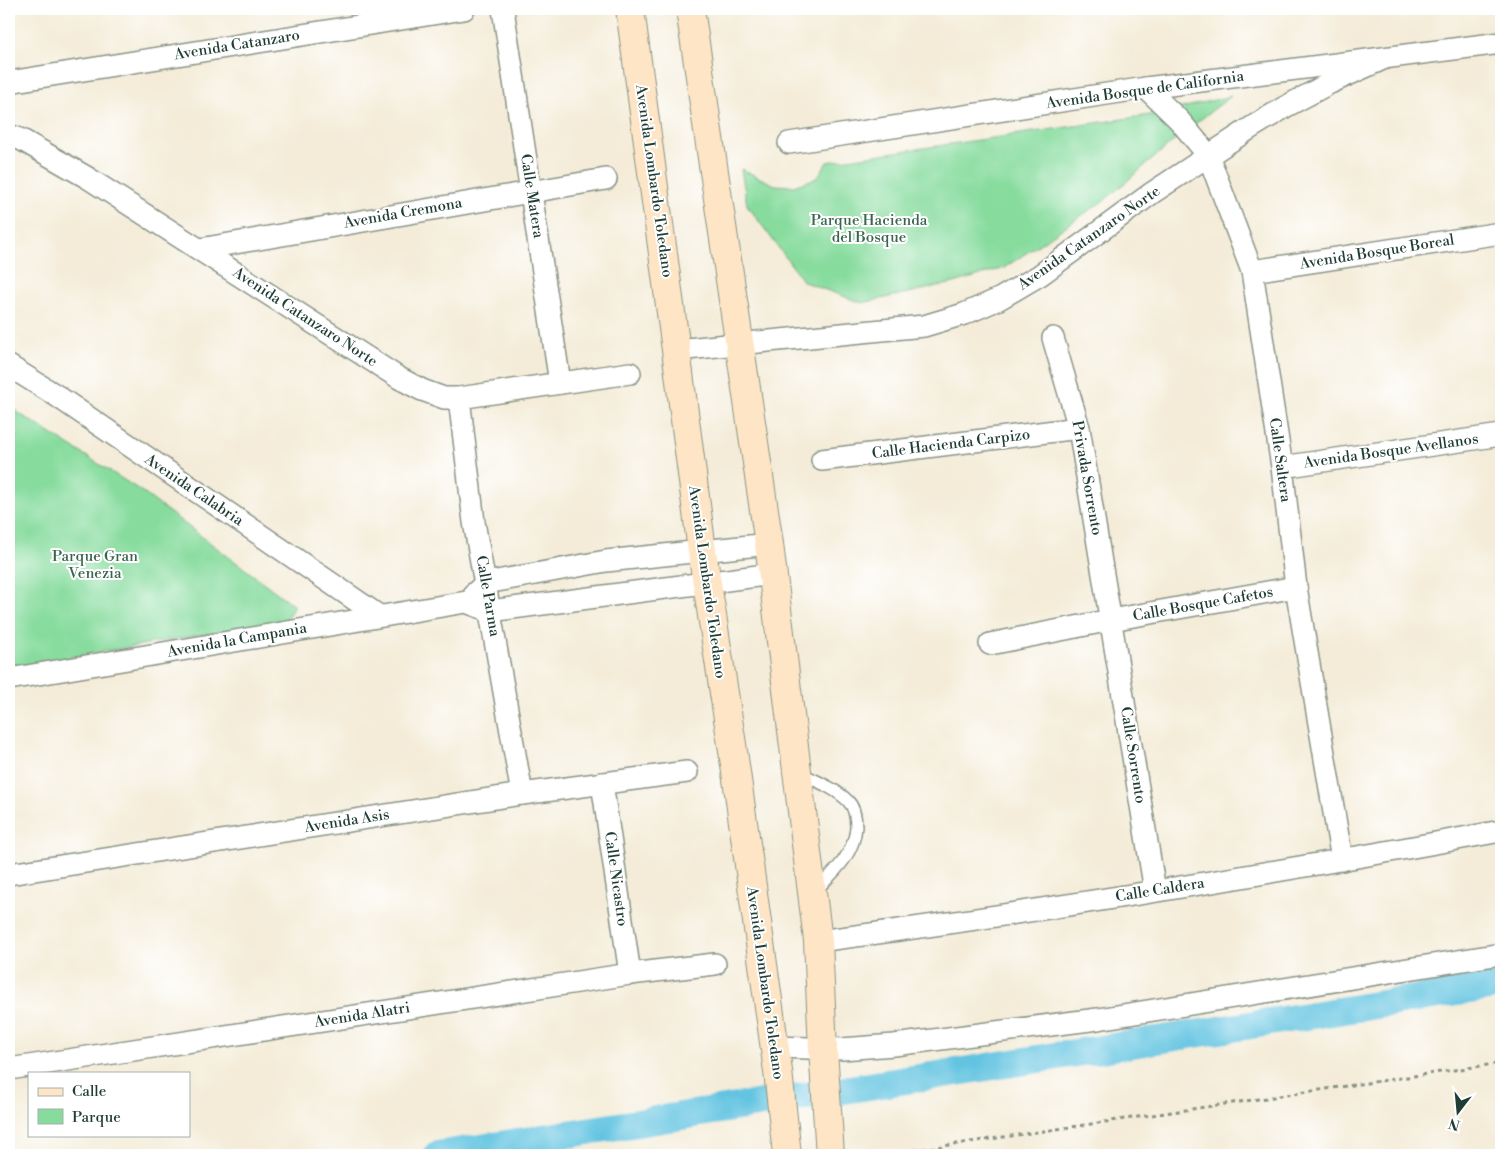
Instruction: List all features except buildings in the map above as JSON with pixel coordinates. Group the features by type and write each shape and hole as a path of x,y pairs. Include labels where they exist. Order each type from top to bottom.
{"main road":[{"name":"Avenida Lombardo Toledano","path":"630,9 706,583 733,751 776,1059 787,1155"},
{"path":"690,9 769,544 818,941 830,1155"}],"street":[{"name":"Avenida Catanzaro","path":"9,82 464,9"},
{"name":"Calle Matera","path":"503,9 560,383"},
{"name":"Avenida Bosque de California","path":"789,144 1146,88 1501,43"},
{"name":"Avenida Catanzaro Norte","path":"676,350 924,326 964,314 999,299 1040,275 1208,155 1285,107 1330,83 1385,58"},
{"name":"Calle Saltera","path":"1146,88 1179,120 1208,155 1252,271 1282,467 1296,587 1342,860"},
{"name":"Avenida Catanzaro Norte","path":"9,135 22,140 88,178 346,345 422,390 444,398 459,398 630,373"},
{"name":"Avenida Cremona","path":"200,249 606,179"},
{"name":"Avenida Bosque Boreal","path":"1252,271 1501,233"},
{"name":"Privada Sorrento","path":"1053,338 1079,428 1110,620"},
{"name":"Avenida Calabria","path":"9,366 57,396 379,616"},
{"name":"Calle Parma","path":"459,398 474,522 522,794"},
{"name":"Calle Hacienda Carpizo","path":"822,460 1079,428"},
{"name":"Avenida Bosque Avellanos","path":"1282,467 1501,435"},
{"path":"466,602 486,583 606,561 769,544"},
{"path":"606,561 612,595"},
{"name":"Avenida la Campania","path":"9,679 466,602 490,611 773,574"},
{"name":"Calle Bosque Cafetos","path":"990,644 1110,620 1296,587"},
{"name":"Calle Sorrento","path":"1110,620 1155,891"},
{"name":"Avenida Asis","path":"9,874 522,794 687,772"},
{"name":"Calle Nicastro","path":"602,783 630,974"},
{"name":"Calle Caldera","path":"818,941 1155,891 1501,831"},
{"path":"776,1059 824,1058 894,1044 1098,1019 1501,954"},
{"name":"Avenida Alatri","path":"9,1069 630,974 716,964"}],"lane":[{"path":"797,771 850,802 856,818 855,839 849,854 812,894"}],"path":[{"path":"883,1155 1501,1063"}],"green space":[{"name":"Parque Hacienda del Bosque","path":"1231,96 1183,133 1106,199 1004,268 954,283 862,303 804,282 747,205 741,169 775,185 793,186 817,178 827,162 1157,114"},
{"name":"Parque Gran Venezia","path":"9,407 138,489 284,598 294,606 286,620 9,668"}],"waterway":[{"path":"437,1155 1501,985"}]}
